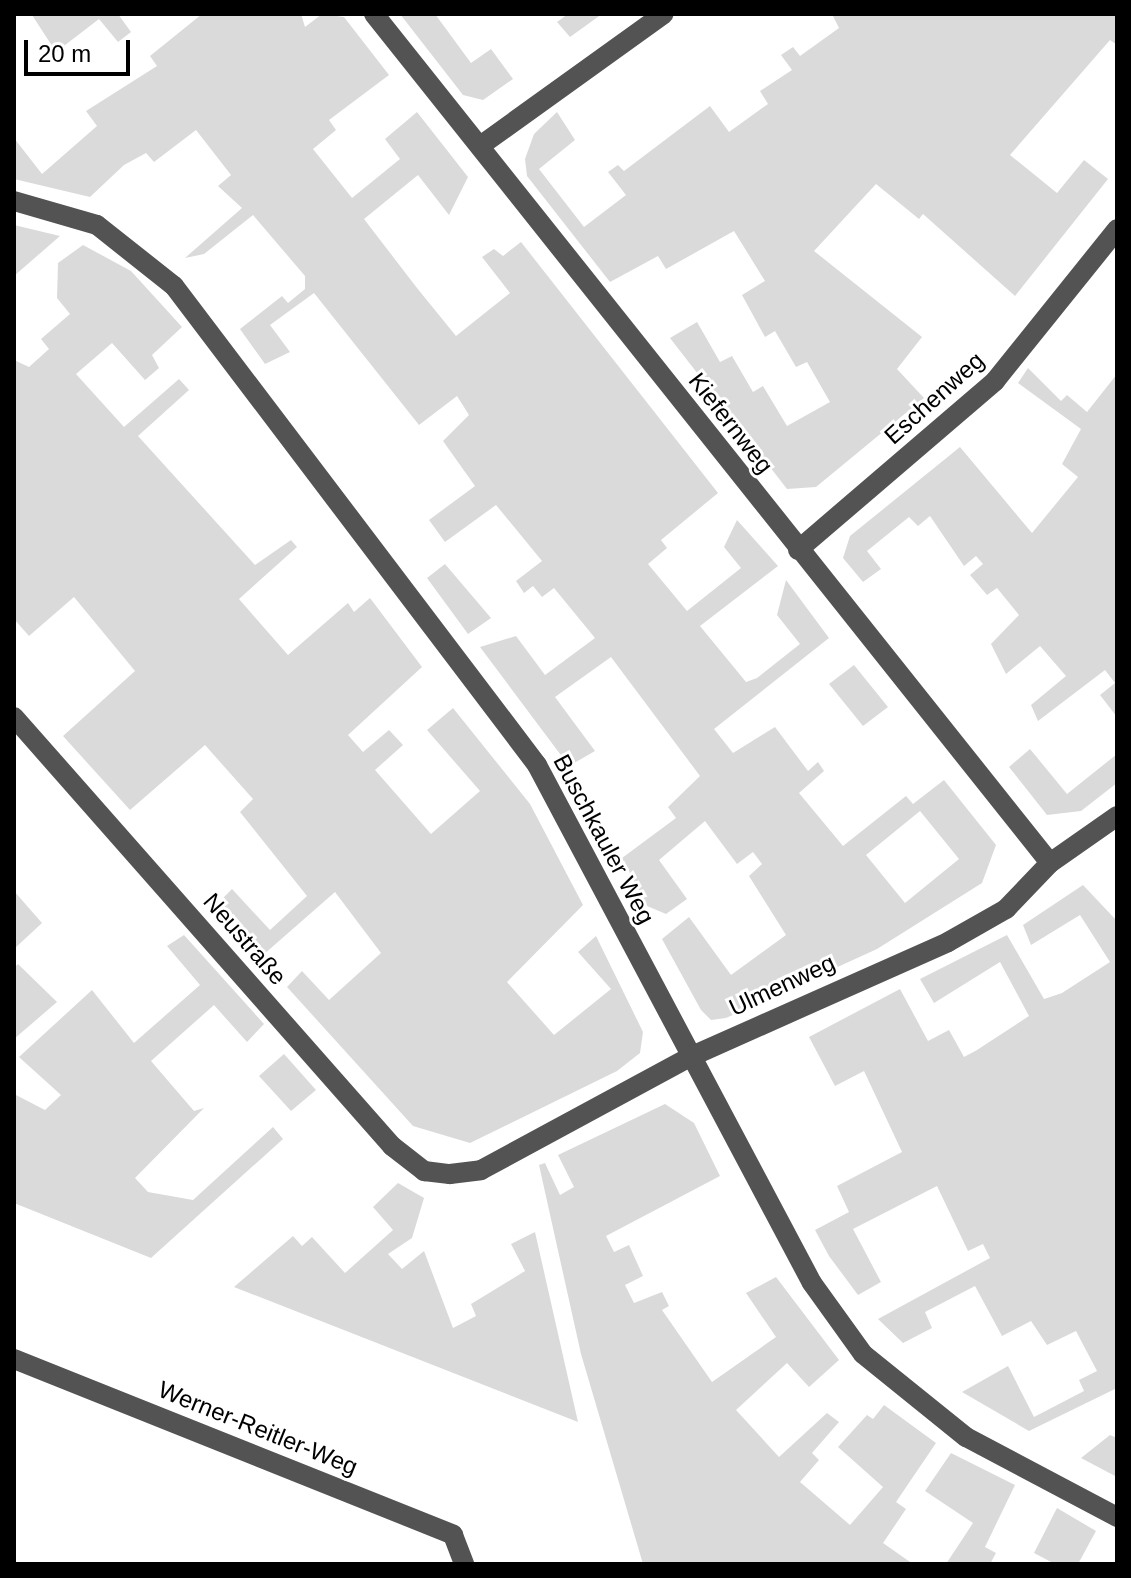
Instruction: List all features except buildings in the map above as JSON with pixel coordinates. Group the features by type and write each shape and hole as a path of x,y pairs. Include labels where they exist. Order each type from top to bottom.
{"street":[{"name":"Kiefernweg","path":"374,14 1050,863"},
{"path":"480,146 664,14"},
{"name":"Buschkauler Weg","path":"14,201 97,225 174,286 537,765 812,1283 863,1354 966,1437 1117,1517"},
{"name":"Eschenweg","path":"798,550 995,381 1117,229"},
{"name":"Neustraße","path":"14,717 392,1146 424,1171 450,1174"},
{"name":"Ulmenweg","path":"450,1174 481,1170 690,1057 948,942 1006,909 1050,863 1117,816"},
{"name":"Werner-Reitler-Weg","path":"14,1359 453,1535 464,1564"}],"shaded area":[{"path":"118,14 131,32 118,42 99,19 56,52 32,15"},
{"path":"202,14 301,14 305,27 322,14 344,17 389,75 329,120 336,130 313,149 352,198 400,159 385,139 417,112 468,177 449,215 418,175 364,219 417,288 456,336 510,293 482,257 494,249 503,256 521,242 718,493 661,540 667,548 648,564 687,611 741,568 724,547 737,520 778,566 700,626 746,682 757,678 800,644 777,615 786,580 829,638 714,729 733,753 775,727 808,771 818,762 824,771 799,793 843,846 906,796 913,804 944,780 996,845 982,883 877,949 726,1018 711,1020 701,1010 662,939 689,917 731,975 786,935 749,876 762,864 753,852 737,864 705,821 659,860 687,899 666,914 647,906 622,858 676,818 668,807 700,776 611,657 555,697 595,751 569,766 480,647 516,636 545,675 595,638 554,588 542,597 533,586 524,593 516,581 542,561 496,505 445,542 429,520 475,486 443,441 469,415 457,396 419,425 314,293 270,325 290,352 265,364 240,329 282,296 288,303 305,289 305,276 253,215 204,254 185,258 242,208 218,186 231,175 196,130 154,162 146,153 124,165 90,197 14,179 14,138 42,174 97,126 86,111 157,66 150,56","holes":["920,811 959,859 905,903 866,855"]},
{"path":"400,14 435,14 471,63 491,49 513,79 483,100 463,95"},
{"path":"568,14 602,14 570,37 557,22"},
{"path":"832,14 1117,14 1117,45 1110,40 1010,155 1057,193 1084,160 1108,179 1015,296 923,214 919,219 876,184 814,251 922,337 897,369 924,398 816,487 787,489 670,338 697,322 720,362 732,356 753,392 763,386 787,426 830,402 807,362 796,367 775,331 765,337 742,295 765,281 734,231 666,269 658,256 610,282 527,176 525,159 534,134 557,112 575,140 539,169 584,227 626,195 608,172 618,165 624,171 710,106 729,132 768,104 760,91 792,70 781,55 793,47 800,56 839,28"},
{"path":"14,225 60,236 14,276"},
{"path":"83,245 131,271 182,327 152,355 159,368 145,380 112,343 76,374 124,427 179,379 189,390 138,436 255,565 291,540 297,547 239,599 288,655 348,603 354,612 370,598 422,667 348,735 363,752 389,730 403,745 375,770 431,834 480,791 427,730 453,708 530,804 583,905 507,982 554,1035 611,989 578,952 596,936 643,1032 640,1053 617,1071 470,1143 413,1126 287,987 302,971 329,1000 381,953 335,892 263,955 217,904 232,889 270,930 307,896 240,812 253,799 205,745 130,810 63,736 135,671 74,597 29,636 14,619 14,360 29,367 49,349 41,339 70,314 57,298 58,263"},
{"path":"1028,368 1061,401 1067,395 1087,412 1117,374 1117,717 1100,695 1115,683 1105,670 1038,721 1031,705 1066,676 1040,646 1006,674 991,644 1019,615 997,588 987,595 970,575 983,564 976,556 964,566 930,516 918,526 909,517 867,551 881,569 863,582 843,558 850,536 960,447 1032,533 1078,477 1062,464 1081,429 1018,383"},
{"path":"445,564 491,618 468,634 427,578"},
{"path":"854,665 888,707 863,726 829,684"},
{"path":"1030,749 1067,794 1117,754 1117,783 1081,811 1047,815 1009,767"},
{"path":"1083,885 1117,921 1117,1388 1029,1431 962,1392 1008,1366 1034,1417 1084,1391 1079,1380 1097,1371 1076,1331 1047,1345 1031,1321 1002,1336 975,1286 925,1312 932,1328 903,1343 878,1319 990,1258 983,1244 968,1251 937,1186 853,1229 881,1282 858,1295 829,1256 815,1230 849,1212 837,1186 902,1152 864,1071 835,1086 809,1037 900,989 928,1041 949,1030 964,1057 977,1050 1029,1016 1000,962 934,1003 920,979 1007,935 1044,999 1062,993 1110,962 1080,915 1031,945 1023,925"},
{"path":"14,891 42,923 14,949"},
{"path":"184,935 264,1024 247,1042 214,1005 151,1061 194,1111 204,1108 135,1178 148,1192 193,1200 273,1127 283,1139 151,1258 14,1203 14,1094 45,1110 61,1095 19,1057 92,990 134,1043 200,985 167,946"},
{"path":"18,964 57,1002 14,1039 14,968"},
{"path":"284,1054 316,1090 291,1111 259,1076"},
{"path":"665,1104 694,1123 720,1176 606,1236 614,1252 629,1245 643,1276 625,1285 634,1303 662,1292 669,1306 662,1310 712,1382 776,1337 746,1293 776,1277 839,1360 809,1387 787,1363 736,1410 779,1457 827,1413 839,1422 812,1453 819,1460 800,1482 850,1525 883,1487 838,1447 867,1415 873,1419 884,1405 936,1443 896,1502 906,1509 883,1543 913,1564 643,1564 581,1354 539,1165 545,1163 560,1195 574,1187 558,1155"},
{"path":"398,1183 424,1198 412,1238 388,1254 402,1269 424,1251 453,1328 476,1316 471,1304 525,1271 511,1244 535,1232 578,1422 234,1287 293,1236 302,1246 312,1237 345,1273 393,1230 373,1207"},
{"path":"1110,1435 1117,1438 1117,1477 1081,1458"},
{"path":"951,1453 1015,1485 985,1547 996,1553 990,1564 946,1564 973,1523 925,1491"},
{"path":"1057,1508 1096,1531 1078,1564 1055,1564 1034,1553"}]}
